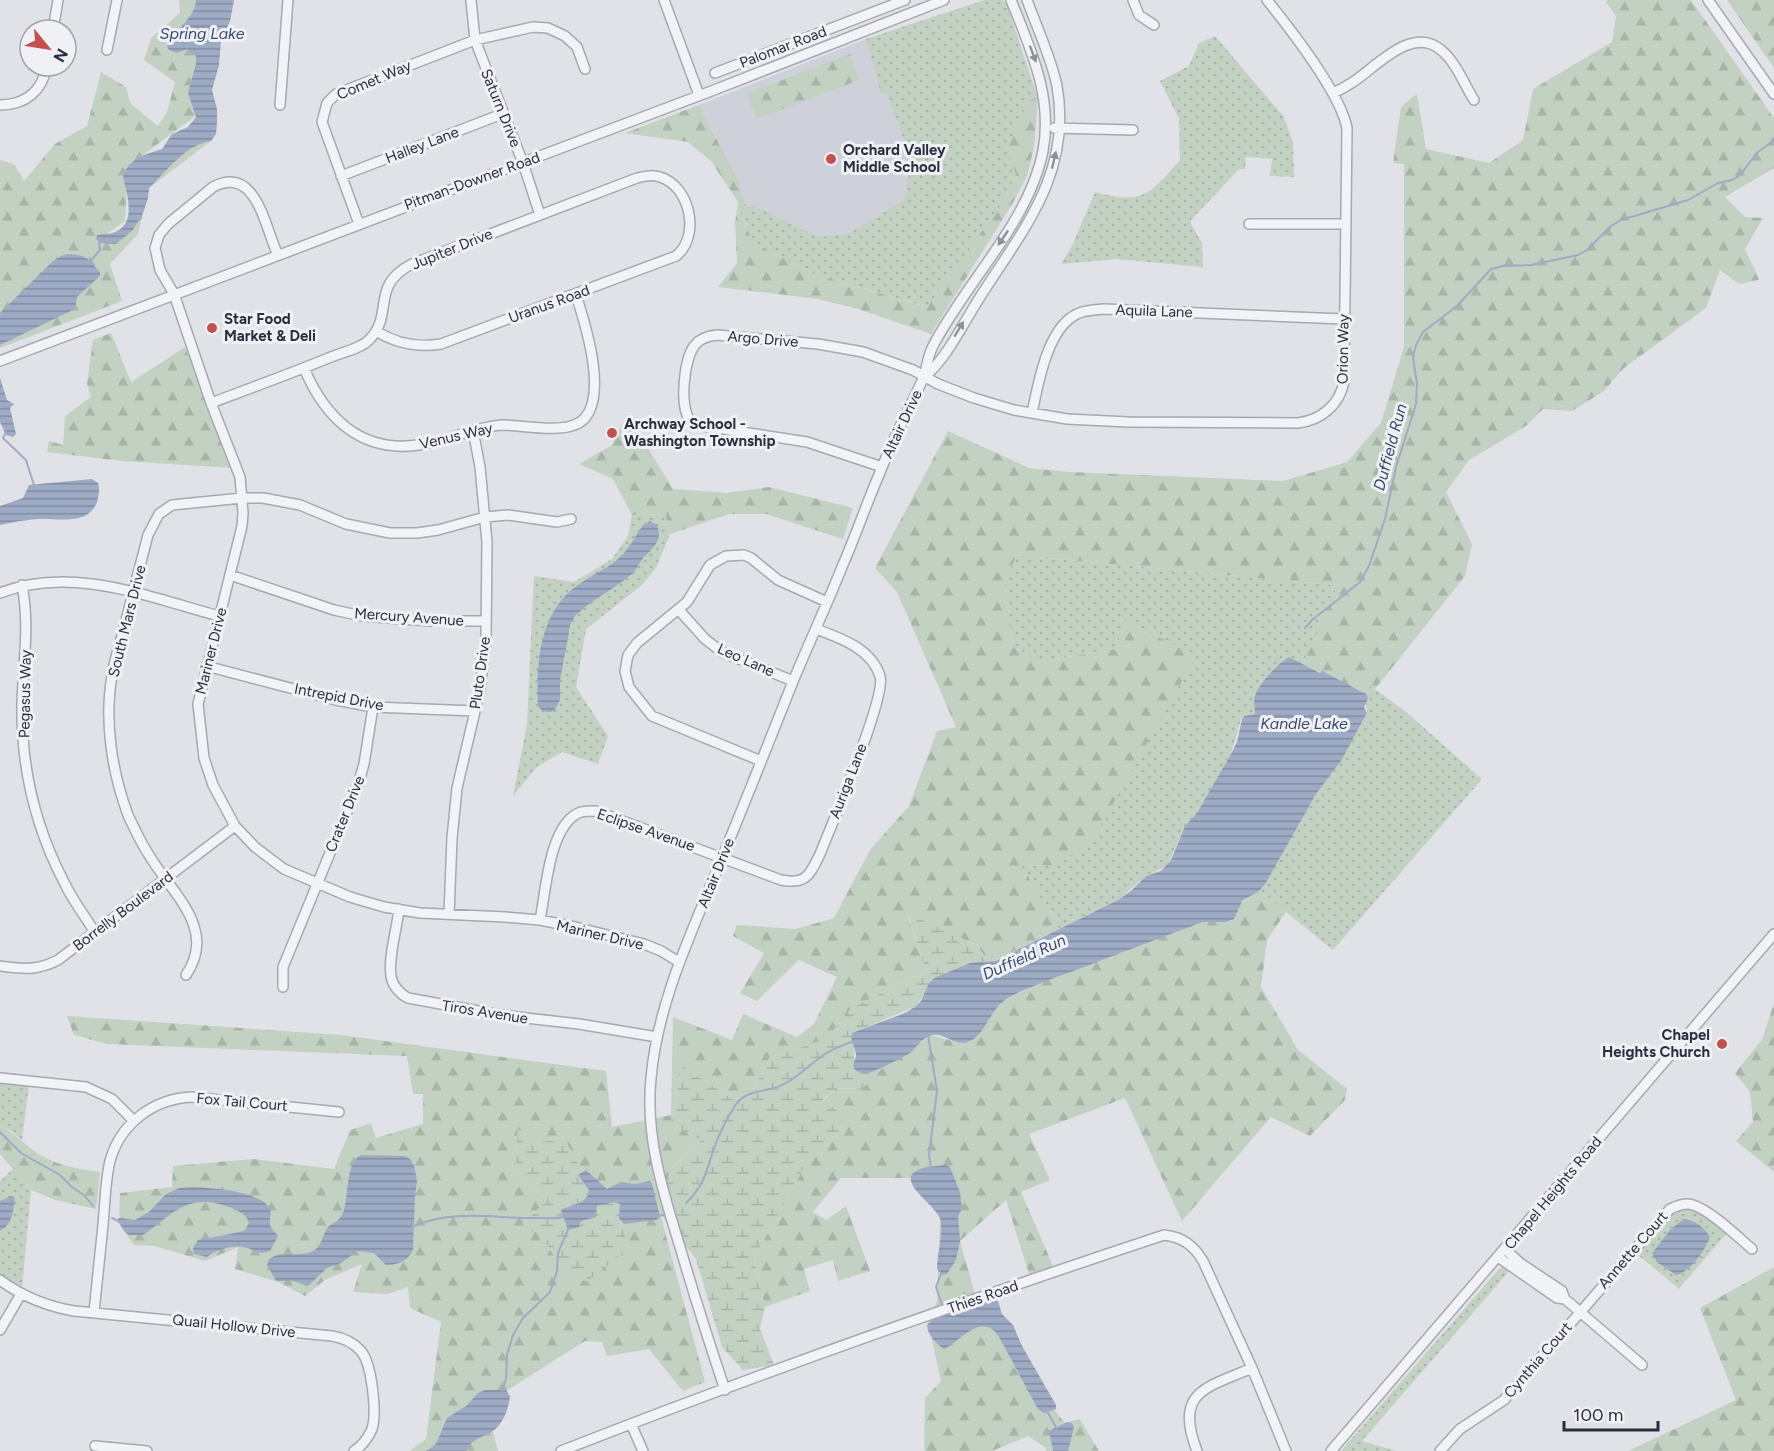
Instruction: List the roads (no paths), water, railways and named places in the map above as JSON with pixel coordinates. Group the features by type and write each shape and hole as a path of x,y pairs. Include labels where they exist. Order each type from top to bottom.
{"street":[{"path":"55,18 58,0"},
{"path":"108,50 117,0"},
{"path":"280,105 288,0"},
{"name":"Saturn Drive","path":"471,0 475,40 523,163 540,215"},
{"name":"Palomar Road","path":"715,73 906,0"},
{"name":"Pitman-Downer Road","path":"0,361 523,163 944,0"},
{"name":"Altair Drive","path":"725,1390 703,1324 656,1163 650,1096 657,1037 679,962 882,467 925,376 929,354 1025,202 1040,165 1046,128 1040,75 1011,0"},
{"name":"Altair Drive","path":"925,376 942,359 1036,210 1053,167 1059,128 1056,86 1027,0"},
{"path":"1133,0 1139,15 1155,25"},
{"name":"Orion Way","path":"925,376 938,384 974,398 1032,413 1067,419 1128,422 1308,422 1326,413 1342,391 1347,128 1342,108 1333,93 1267,0"},
{"path":"1708,0 1774,94"},
{"path":"668,2 699,95"},
{"path":"1020,21 1033,16"},
{"path":"851,21 856,34"},
{"name":"Comet Way","path":"359,224 322,122 324,110 331,99 346,89 475,40 533,27 548,28 565,36 577,47 585,69"},
{"path":"1333,93 1352,83 1400,49 1418,42 1440,48 1450,59 1474,100"},
{"path":"0,105 22,101 33,94 41,85 43,78"},
{"name":"Halley Lane","path":"341,176 502,114"},
{"path":"1046,128 1133,130"},
{"name":"Jupiter Drive","path":"376,331 382,315 385,292 401,270 636,178 650,175 675,186 688,212"},
{"name":"Mariner Drive","path":"278,255 253,193 241,186 219,184 179,214 159,235 155,249 158,263 174,294 211,403 238,470 242,498 242,526 198,704 201,743 213,785 235,826 255,847 278,865 315,884 350,897 399,909 540,920 644,944 679,962"},
{"name":"Uranus Road","path":"376,331 405,345 441,344 576,295 676,256 683,248 690,233 688,212"},
{"path":"1249,224 1345,224"},
{"name":"Venus Way","path":"304,368 314,392 334,418 344,427 385,445 419,445 473,430 502,425 566,428 585,418 593,398 593,362 590,341 576,295"},
{"name":"Aquila Lane","path":"1032,413 1041,373 1053,341 1067,321 1084,311 1104,309 1344,319"},
{"path":"211,403 361,346 376,331"},
{"name":"Argo Drive","path":"882,467 807,442 704,426 690,420 684,408 687,365 691,351 700,340 717,335 818,344 874,355 925,376"},
{"name":"Pluto Drive","path":"449,914 452,838 457,788 483,676 486,621 488,564 485,517 480,467 473,430"},
{"name":"South Mars Drive","path":"186,975 194,963 198,949 194,927 186,908 149,856 129,816 112,750 110,712 112,676 152,523 165,508 186,502 242,498 263,498 300,505 346,524 373,531 438,530 485,517 520,515 557,522 571,519"},
{"path":"761,761 658,720 648,713 629,687 625,670 628,655 692,595 710,565 720,558 731,555 744,555 751,558 778,580 827,602"},
{"name":"Mercury Avenue","path":"230,575 334,610 362,616 429,621 486,621"},
{"path":"0,593 22,585 47,581 88,583 219,616"},
{"name":"Pegasus Way","path":"22,585 27,633 22,705 23,740 32,798 48,849 66,887 94,931"},
{"name":"Leo Lane","path":"678,609 705,639 722,652 793,681"},
{"name":"Auriga Lane","path":"722,857 781,880 796,882 808,875 820,854 876,709 882,684 876,667 861,651 846,641 816,629"},
{"name":"Intrepid Drive","path":"206,666 336,700 373,707 475,711"},
{"name":"Crater Drive","path":"283,987 283,967 315,884 358,785 364,764 373,707"},
{"name":"Eclipse Avenue","path":"540,920 554,848 559,834 566,823 582,812 596,811 722,857"},
{"name":"Borrelly Boulevard","path":"0,966 37,969 45,967 71,950 235,826"},
{"name":"Tiros Avenue","path":"399,909 391,976 397,989 408,998 514,1018 579,1024 657,1037"},
{"name":"Chapel Heights Road","path":"1330,1451 1774,934"},
{"path":"0,1078 86,1087 112,1100 134,1121"},
{"name":"Fox Tail Court","path":"94,1312 109,1168 116,1145 134,1121 159,1103 183,1097 339,1112"},
{"name":"Annette Court","path":"1580,1312 1657,1221 1670,1209 1680,1204 1692,1204 1705,1210 1752,1249"},
{"name":"Thies Road","path":"561,1451 944,1310 1164,1235 1186,1241 1199,1254 1252,1368 1286,1451"},
{"path":"1501,1253 1562,1291 1565,1299 1642,1365"},
{"name":"Quail Hollow Drive","path":"0,1280 21,1294 48,1305 74,1311 332,1336 349,1341 361,1351 368,1364 372,1391 372,1428 363,1443 354,1451"},
{"path":"0,1330 21,1294"},
{"name":"Cynthia Court","path":"1440,1451 1460,1429 1504,1400 1580,1312"},
{"path":"1197,1451 1188,1416 1192,1403 1201,1390 1252,1368"},
{"path":"631,1424 643,1451"},
{"path":"95,1446 147,1451"}],"water":[{"name":"Spring Lake","path":"196,0 234,0 230,21 221,41 219,65 212,90 217,109 216,134 211,141 193,147 185,153 149,188 143,213 133,230 116,244 101,243 96,239 97,235 115,232 127,220 129,206 123,176 128,166 138,157 162,149 172,134 188,127 196,117 188,93 196,56 188,49 177,53 169,50 167,46 192,13"},
{"path":"68,254 87,258 100,272 100,276 77,297 75,309 0,345 0,313 52,262"},
{"path":"0,378 7,400 14,404 10,408 16,434 13,437 6,435 0,422"},
{"path":"92,479 98,483 99,495 93,510 87,515 72,519 38,519 0,525 0,506 23,498 29,485"},
{"path":"650,521 657,525 658,539 635,571 575,616 570,625 560,680 560,700 554,711 543,711 538,706 539,656 555,609 578,585 620,557 644,524"},
{"name":"Kandle Lake","path":"1289,657 1366,694 1368,698 1364,708 1367,713 1341,761 1316,794 1265,884 1259,891 1242,901 1234,919 1226,922 1203,922 1017,993 1002,1002 980,1033 970,1041 964,1043 932,1035 910,1053 874,1071 864,1074 854,1068 856,1055 852,1033 905,1013 916,1006 921,1001 929,983 936,977 970,963 995,961 1118,900 1146,876 1161,871 1171,860 1185,826 1197,813 1231,754 1237,742 1242,719 1255,714 1254,699 1263,681"},
{"path":"361,1155 405,1156 414,1165 417,1181 411,1254 402,1262 386,1265 374,1253 358,1251 341,1263 327,1268 308,1286 293,1281 276,1281 267,1265 269,1259 280,1255 312,1252 317,1248 328,1227 342,1215 352,1166"},
{"path":"946,1165 950,1167 960,1192 962,1209 958,1216 960,1241 956,1260 947,1274 942,1275 937,1269 940,1218 917,1192 912,1185 911,1178 914,1172 923,1168"},
{"path":"586,1170 607,1189 621,1182 635,1184 650,1181 660,1217 656,1220 624,1224 619,1218 620,1204 614,1202 597,1206 596,1217 581,1221 579,1227 568,1230 561,1210 582,1201 588,1195 589,1190 578,1175"},
{"path":"194,1187 234,1191 254,1197 268,1206 271,1213 270,1226 278,1236 270,1251 262,1253 246,1248 229,1247 207,1257 194,1254 193,1248 198,1240 240,1232 245,1230 249,1223 240,1212 217,1203 193,1203 183,1207 143,1235 129,1235 117,1220 119,1218 135,1220 149,1212 166,1194 179,1188"},
{"path":"12,1196 15,1198 12,1217 8,1225 0,1231 0,1201"},
{"path":"1684,1219 1699,1225 1710,1237 1696,1260 1687,1270 1676,1275 1657,1262 1652,1253 1671,1229"},
{"path":"992,1300 998,1301 1002,1314 1013,1325 1022,1346 1056,1405 1056,1409 1044,1413 1038,1409 999,1337 992,1329 986,1326 979,1327 944,1349 936,1342 927,1328 932,1320"},
{"path":"485,1390 506,1390 510,1396 505,1415 497,1428 475,1441 466,1451 426,1451 436,1444 447,1418"},
{"path":"1067,1422 1072,1423 1074,1427 1068,1451 1053,1451 1049,1431"}],"waterway":[{"name":"Duffield Run","path":"1305,628 1360,582 1369,566 1385,519 1396,467 1416,404 1417,384 1413,357 1423,332 1457,306 1491,269 1531,265 1578,255 1587,250 1611,226 1621,220 1688,200 1718,183 1732,180 1740,175 1757,153 1774,140"},
{"path":"90,262 100,250 99,241"},
{"path":"6,432 3,438 26,460 34,485"},
{"path":"928,1035 937,1091 929,1155 931,1169"},
{"name":"Duffield Run","path":"686,1203 702,1182 720,1133 740,1100 745,1096 784,1084 828,1052 854,1041"},
{"path":"0,1132 21,1153 60,1175 85,1196 93,1206"},
{"name":"Duffield Run","path":"657,1216 664,1215"},
{"path":"412,1227 428,1221 459,1216 563,1217"},
{"path":"112,1218 120,1222"},
{"name":"Duffield Run","path":"502,1391 506,1379 507,1355 513,1335 523,1318 550,1292 557,1271 558,1253 569,1227"},
{"path":"941,1274 936,1287 943,1308"},
{"path":"1047,1411 1057,1429"}],"place":[{"name":"Orchard Valley Middle School","path":"831,159"},
{"name":"Star Food Market & Deli","path":"212,328"},
{"name":"Archway School - Washington Township","path":"612,433"},
{"name":"Chapel Heights Church","path":"1722,1044"}]}
